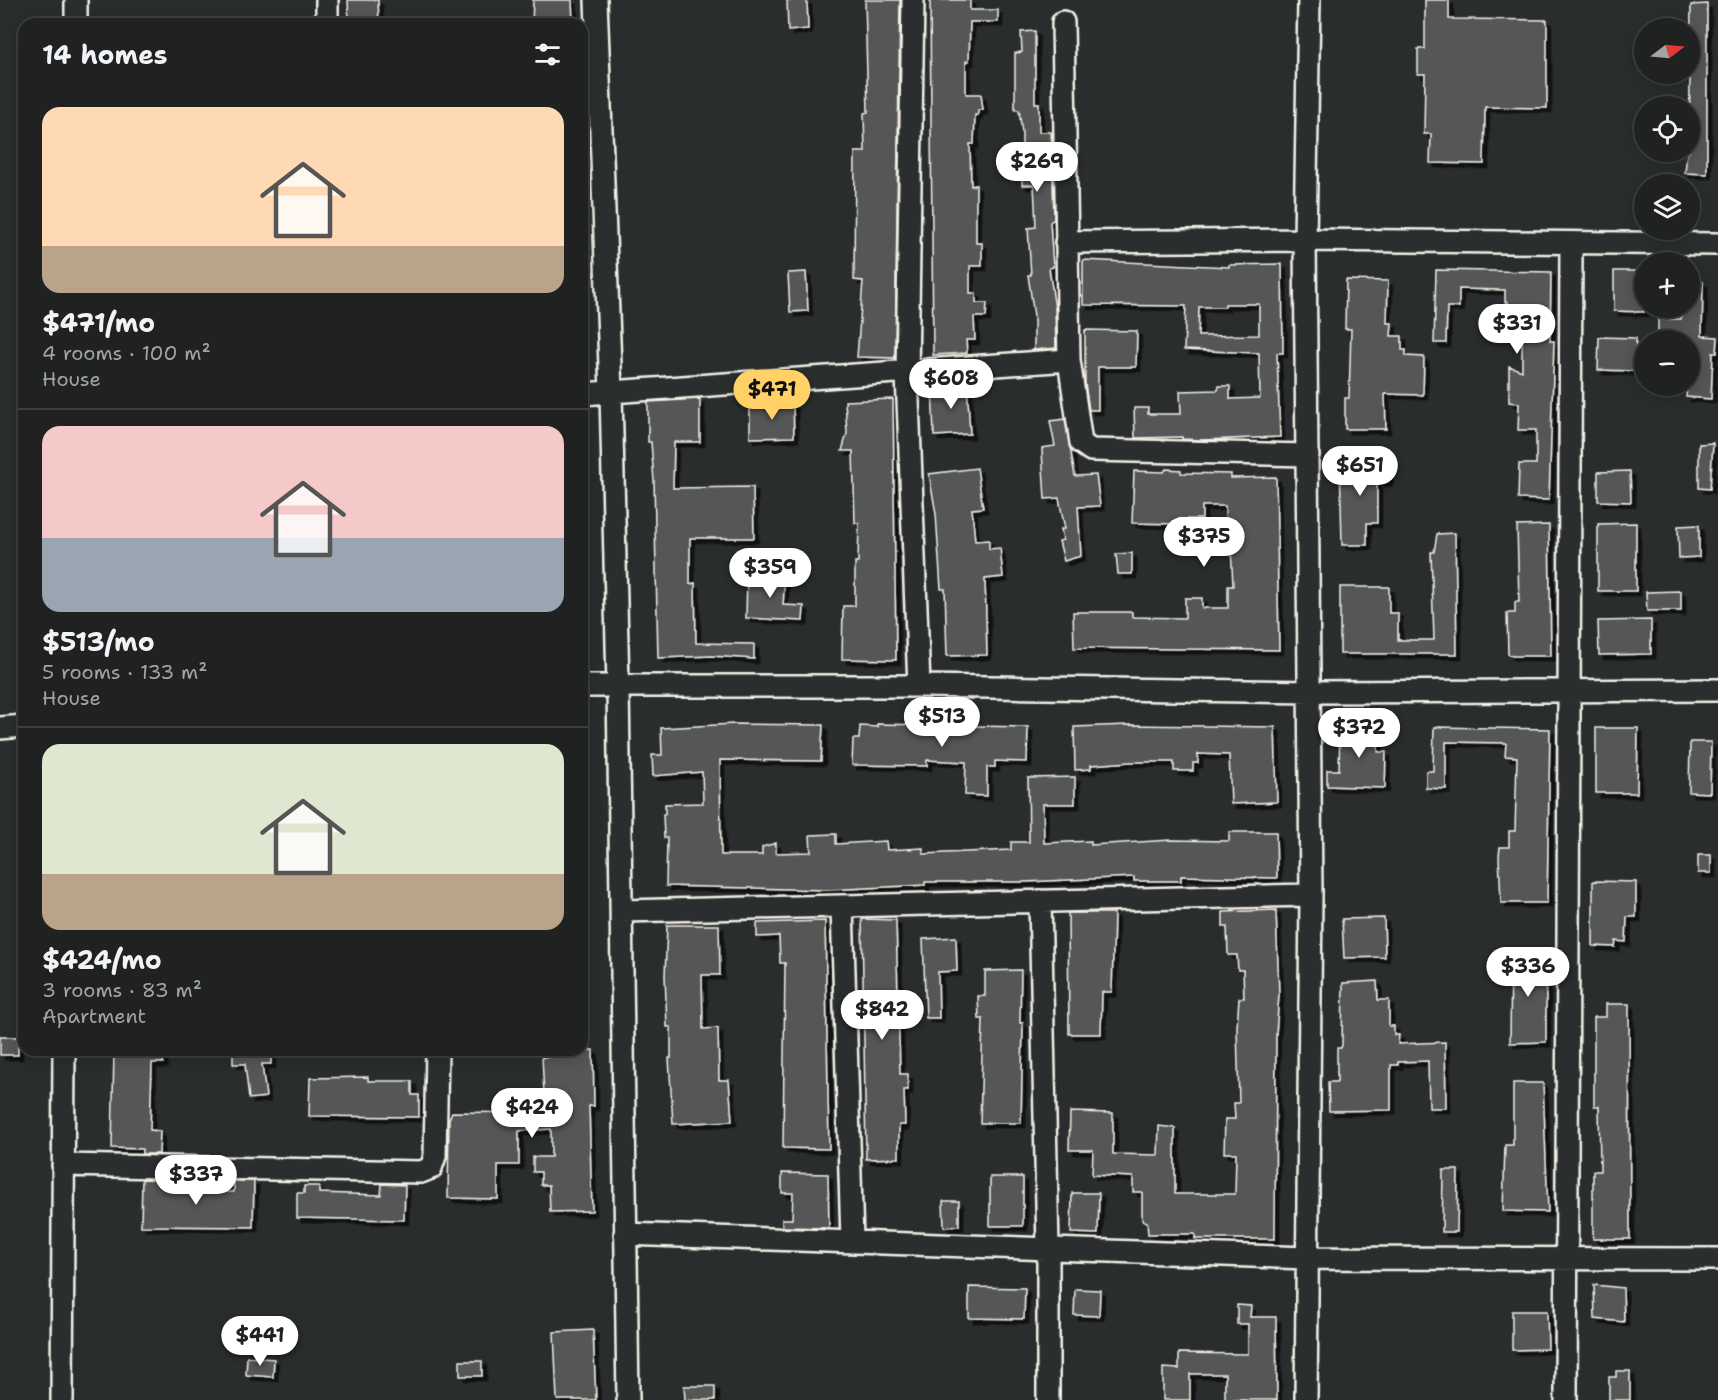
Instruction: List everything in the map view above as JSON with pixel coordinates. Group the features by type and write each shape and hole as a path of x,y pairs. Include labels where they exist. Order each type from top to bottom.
{"street":[{"path":"76,0 76,18"},
{"path":"327,0 327,18"},
{"path":"596,0 611,392 618,686 628,1400"},
{"path":"913,0 907,374 919,686"},
{"path":"1306,1400 1311,895 1311,692 1305,240 1308,0"},
{"path":"1063,22 1069,360 1077,430 1081,443 1091,450 1308,455"},
{"path":"1066,242 1305,240 1718,244"},
{"path":"1566,1400 1570,244"},
{"path":"588,394 907,374 1069,360"},
{"path":"588,686 919,686 1311,692 1718,690"},
{"path":"0,728 18,726"},
{"path":"622,911 1311,895"},
{"path":"1040,901 1048,1247 1048,1400"},
{"path":"842,906 852,1241"},
{"path":"62,1400 64,1056"},
{"path":"63,1165 421,1172 430,1168 435,1156 437,1056"},
{"path":"625,1234 1048,1247 1309,1258 1718,1259"}],"building":[{"path":"348,0 378,0 379,18 349,18"},
{"path":"533,0 572,0 573,18 532,18"},
{"path":"787,0 807,0 808,29 788,31"},
{"path":"865,0 900,0 895,358 857,357 863,281 854,280 855,152 865,152 864,113 868,112"},
{"path":"930,0 970,0 970,10 998,10 998,22 970,22 969,61 966,61 966,94 981,94 983,110 978,110 978,115 975,115 974,144 970,144 971,186 976,185 976,243 982,243 982,266 970,266 970,293 976,293 976,303 987,303 986,317 974,317 975,340 966,340 967,353 933,355"},
{"path":"1425,0 1449,0 1449,19 1547,20 1547,108 1485,107 1484,164 1430,163 1431,134 1424,134 1425,74 1418,74 1418,49 1425,49"},
{"path":"1707,4 1707,174 1685,173 1686,162 1700,162 1700,96 1690,96 1690,84 1700,84 1700,18 1691,18 1691,5"},
{"path":"1035,31 1035,103 1039,103 1039,132 1051,132 1054,219 1050,222 1053,267 1049,268 1055,309 1056,348 1034,350 1034,316 1028,275 1031,275 1028,228 1036,227 1034,185 1022,185 1022,133 1019,110 1015,110 1015,53 1022,52 1021,32"},
{"path":"1083,260 1229,267 1229,265 1282,264 1283,353 1277,353 1280,437 1202,440 1182,439 1182,437 1135,438 1134,408 1148,408 1148,414 1181,414 1180,391 1218,390 1219,386 1230,386 1230,399 1260,398 1259,353 1184,350 1186,306 1083,305","holes":["1259,304 1259,335 1198,336 1199,307"]},
{"path":"1436,270 1551,272 1550,341 1554,341 1549,500 1518,499 1519,464 1536,464 1536,430 1518,430 1519,403 1509,402 1509,366 1522,371 1522,336 1507,336 1508,302 1505,302 1505,290 1459,289 1459,307 1447,307 1446,343 1434,343"},
{"path":"1614,271 1634,271 1634,312 1614,311"},
{"path":"806,272 808,311 790,312 788,273"},
{"path":"1346,280 1388,281 1387,323 1392,323 1391,336 1402,336 1402,350 1406,350 1406,356 1424,357 1423,395 1385,394 1386,429 1345,429 1345,398 1349,398 1351,329 1345,329"},
{"path":"1700,282 1703,282 1702,336 1718,337 1717,353 1713,353 1711,399 1686,397 1700,396 1700,330 1658,330 1658,319 1700,318"},
{"path":"1085,330 1137,331 1136,367 1098,367 1098,410 1089,410 1085,384"},
{"path":"1599,337 1634,338 1634,371 1598,370"},
{"path":"967,382 970,434 934,436 932,386"},
{"path":"700,399 700,442 674,442 673,488 753,487 754,538 690,538 690,584 695,583 696,643 754,644 754,659 712,656 658,658 654,481 651,442 648,442 648,402"},
{"path":"893,399 896,660 842,659 843,606 855,606 855,562 858,562 859,523 855,523 853,451 842,451 847,433 845,401"},
{"path":"750,404 793,404 794,437 750,438"},
{"path":"1065,419 1075,476 1096,475 1100,506 1078,507 1081,556 1064,561 1059,541 1063,540 1061,529 1065,529 1059,498 1045,499 1042,448 1055,446 1050,421"},
{"path":"1713,443 1710,489 1699,488 1699,444"},
{"path":"1340,459 1389,460 1388,481 1377,482 1377,523 1367,523 1367,545 1342,545"},
{"path":"977,468 983,508 972,509 975,541 989,540 989,549 1000,548 1003,577 985,579 987,655 947,656 945,589 941,589 936,514 929,474"},
{"path":"1166,469 1181,470 1181,473 1231,474 1231,478 1276,477 1279,650 1074,648 1073,612 1132,612 1132,617 1185,618 1185,598 1202,598 1202,608 1228,608 1228,586 1233,586 1231,546 1226,546 1225,506 1202,506 1202,519 1179,519 1179,524 1132,523 1134,471 1164,472"},
{"path":"1630,471 1631,502 1598,501 1598,472"},
{"path":"1636,523 1636,591 1598,591 1598,524"},
{"path":"1549,525 1551,656 1512,656 1508,654 1507,613 1515,613 1515,602 1519,602 1517,526"},
{"path":"1699,525 1699,557 1679,558 1678,526"},
{"path":"1455,533 1457,654 1340,654 1340,587 1389,587 1389,613 1398,613 1398,640 1434,640 1431,552 1434,552 1437,534"},
{"path":"1132,553 1132,574 1118,574 1116,554"},
{"path":"747,574 785,576 783,605 804,606 803,621 746,618"},
{"path":"1681,591 1681,611 1647,611 1646,592"},
{"path":"1651,620 1651,654 1599,655 1598,621"},
{"path":"734,724 823,725 821,761 720,760 721,855 762,855 762,847 776,843 776,853 811,852 810,835 836,834 836,844 886,841 887,850 923,848 923,854 1011,850 1011,842 1029,842 1028,778 1075,777 1075,804 1043,804 1044,843 1091,841 1091,845 1171,840 1229,841 1229,832 1276,832 1277,878 1181,876 1181,881 1134,881 1134,877 1025,882 925,882 925,885 827,890 666,886 667,838 664,838 663,814 665,814 665,804 703,803 702,772 653,776 652,755 662,755 661,728"},
{"path":"877,724 1028,727 1027,762 995,761 995,767 987,767 987,796 965,795 966,762 927,760 927,766 852,765 853,739 859,739 860,726 877,727"},
{"path":"1129,725 1275,727 1277,802 1231,804 1229,755 1198,754 1198,763 1193,763 1193,771 1174,771 1174,762 1091,765 1091,769 1075,770 1074,727"},
{"path":"1340,725 1379,727 1378,752 1386,752 1385,788 1327,786 1327,770 1339,770"},
{"path":"1434,727 1550,729 1547,903 1501,903 1499,856 1500,847 1509,847 1509,831 1515,831 1517,757 1505,756 1506,743 1446,742 1446,789 1426,788 1426,771 1433,771"},
{"path":"1596,728 1638,728 1637,793 1596,793"},
{"path":"1690,742 1711,742 1710,793 1689,792"},
{"path":"1698,855 1711,855 1711,873 1698,873"},
{"path":"1593,881 1636,882 1636,917 1627,917 1626,942 1616,941 1615,947 1593,946"},
{"path":"1276,910 1279,995 1276,1034 1275,1239 1195,1239 1195,1234 1148,1234 1147,1222 1142,1220 1142,1192 1133,1192 1133,1177 1092,1175 1093,1150 1069,1150 1070,1112 1113,1113 1113,1154 1158,1155 1159,1126 1175,1128 1175,1194 1235,1194 1236,1153 1224,1153 1225,1119 1235,1119 1234,1103 1239,1103 1237,1027 1239,998 1244,998 1243,970 1238,970 1237,955 1228,955 1227,927 1223,927 1223,912"},
{"path":"1068,913 1114,913 1112,992 1102,992 1101,1034 1069,1034"},
{"path":"1384,918 1385,957 1344,958 1342,919"},
{"path":"862,919 896,920 900,1074 908,1074 908,1090 904,1090 905,1125 899,1125 899,1158 866,1159"},
{"path":"825,921 829,1149 783,1148 785,963 780,963 779,936 757,937 757,923"},
{"path":"667,925 719,925 720,975 702,975 703,1029 718,1028 719,1080 729,1080 732,1121 673,1124 669,1058 671,1058 671,1027 667,1027 665,976"},
{"path":"956,937 957,971 938,972 939,1018 926,1018 923,939"},
{"path":"1511,953 1546,953 1546,1042 1510,1043"},
{"path":"1021,970 1020,1023 1023,1023 1021,1123 980,1123 983,1019 979,1019 978,996 985,996 985,971"},
{"path":"1377,981 1378,1000 1389,1000 1389,1026 1394,1026 1394,1035 1399,1035 1398,1044 1445,1042 1446,1108 1429,1108 1428,1061 1398,1062 1398,1065 1391,1065 1391,1110 1329,1111 1328,1082 1337,1082 1337,1048 1341,1048 1342,1045 1343,983"},
{"path":"1606,1004 1629,1004 1630,1239 1593,1239 1593,1171 1600,1171 1599,1106 1594,1106 1594,1017 1606,1017"},
{"path":"0,1037 18,1037 18,1055 0,1055"},
{"path":"588,1050 593,1050 594,1106 589,1106 592,1211 550,1212 549,1185 541,1185 541,1172 533,1172 533,1157 551,1157 551,1129 519,1131 519,1165 498,1165 498,1199 448,1198 449,1119 452,1112 545,1113 542,1057 588,1056"},
{"path":"114,1056 164,1056 163,1063 152,1063 150,1130 160,1131 159,1154 142,1154 142,1149 112,1148"},
{"path":"233,1056 271,1056 271,1064 262,1064 266,1097 249,1099 245,1064 233,1064"},
{"path":"368,1077 368,1081 412,1081 412,1095 419,1095 419,1117 309,1116 310,1078"},
{"path":"1513,1083 1543,1083 1548,1212 1503,1211 1505,1145 1513,1145"},
{"path":"1443,1170 1458,1170 1457,1232 1442,1232"},
{"path":"782,1173 828,1174 829,1228 782,1227 782,1219 792,1219 793,1193 782,1193"},
{"path":"990,1177 1023,1177 1023,1226 990,1226"},
{"path":"142,1179 173,1180 173,1191 234,1192 234,1181 254,1181 253,1227 141,1226"},
{"path":"382,1184 405,1185 404,1220 297,1218 297,1193 304,1193 304,1186 319,1186 319,1193 381,1195"},
{"path":"1072,1193 1099,1193 1098,1234 1071,1233"},
{"path":"943,1201 959,1201 959,1226 944,1227"},
{"path":"1594,1285 1623,1288 1624,1322 1595,1319"},
{"path":"969,1287 1025,1288 1024,1319 969,1318"},
{"path":"1075,1289 1100,1290 1099,1316 1074,1315"},
{"path":"1237,1305 1251,1306 1250,1317 1276,1317 1277,1400 1225,1400 1225,1374 1190,1374 1190,1400 1163,1400 1163,1368 1179,1369 1179,1353 1248,1354 1248,1324 1237,1324"},
{"path":"1512,1311 1547,1311 1548,1349 1512,1350"},
{"path":"593,1330 596,1400 557,1400 554,1332"},
{"path":"247,1357 274,1359 273,1377 246,1375"},
{"path":"460,1361 482,1361 482,1376 460,1376"},
{"path":"1616,1371 1630,1371 1630,1400 1609,1400 1609,1377 1616,1377"},
{"path":"684,1386 715,1386 715,1400 685,1400"}]}
